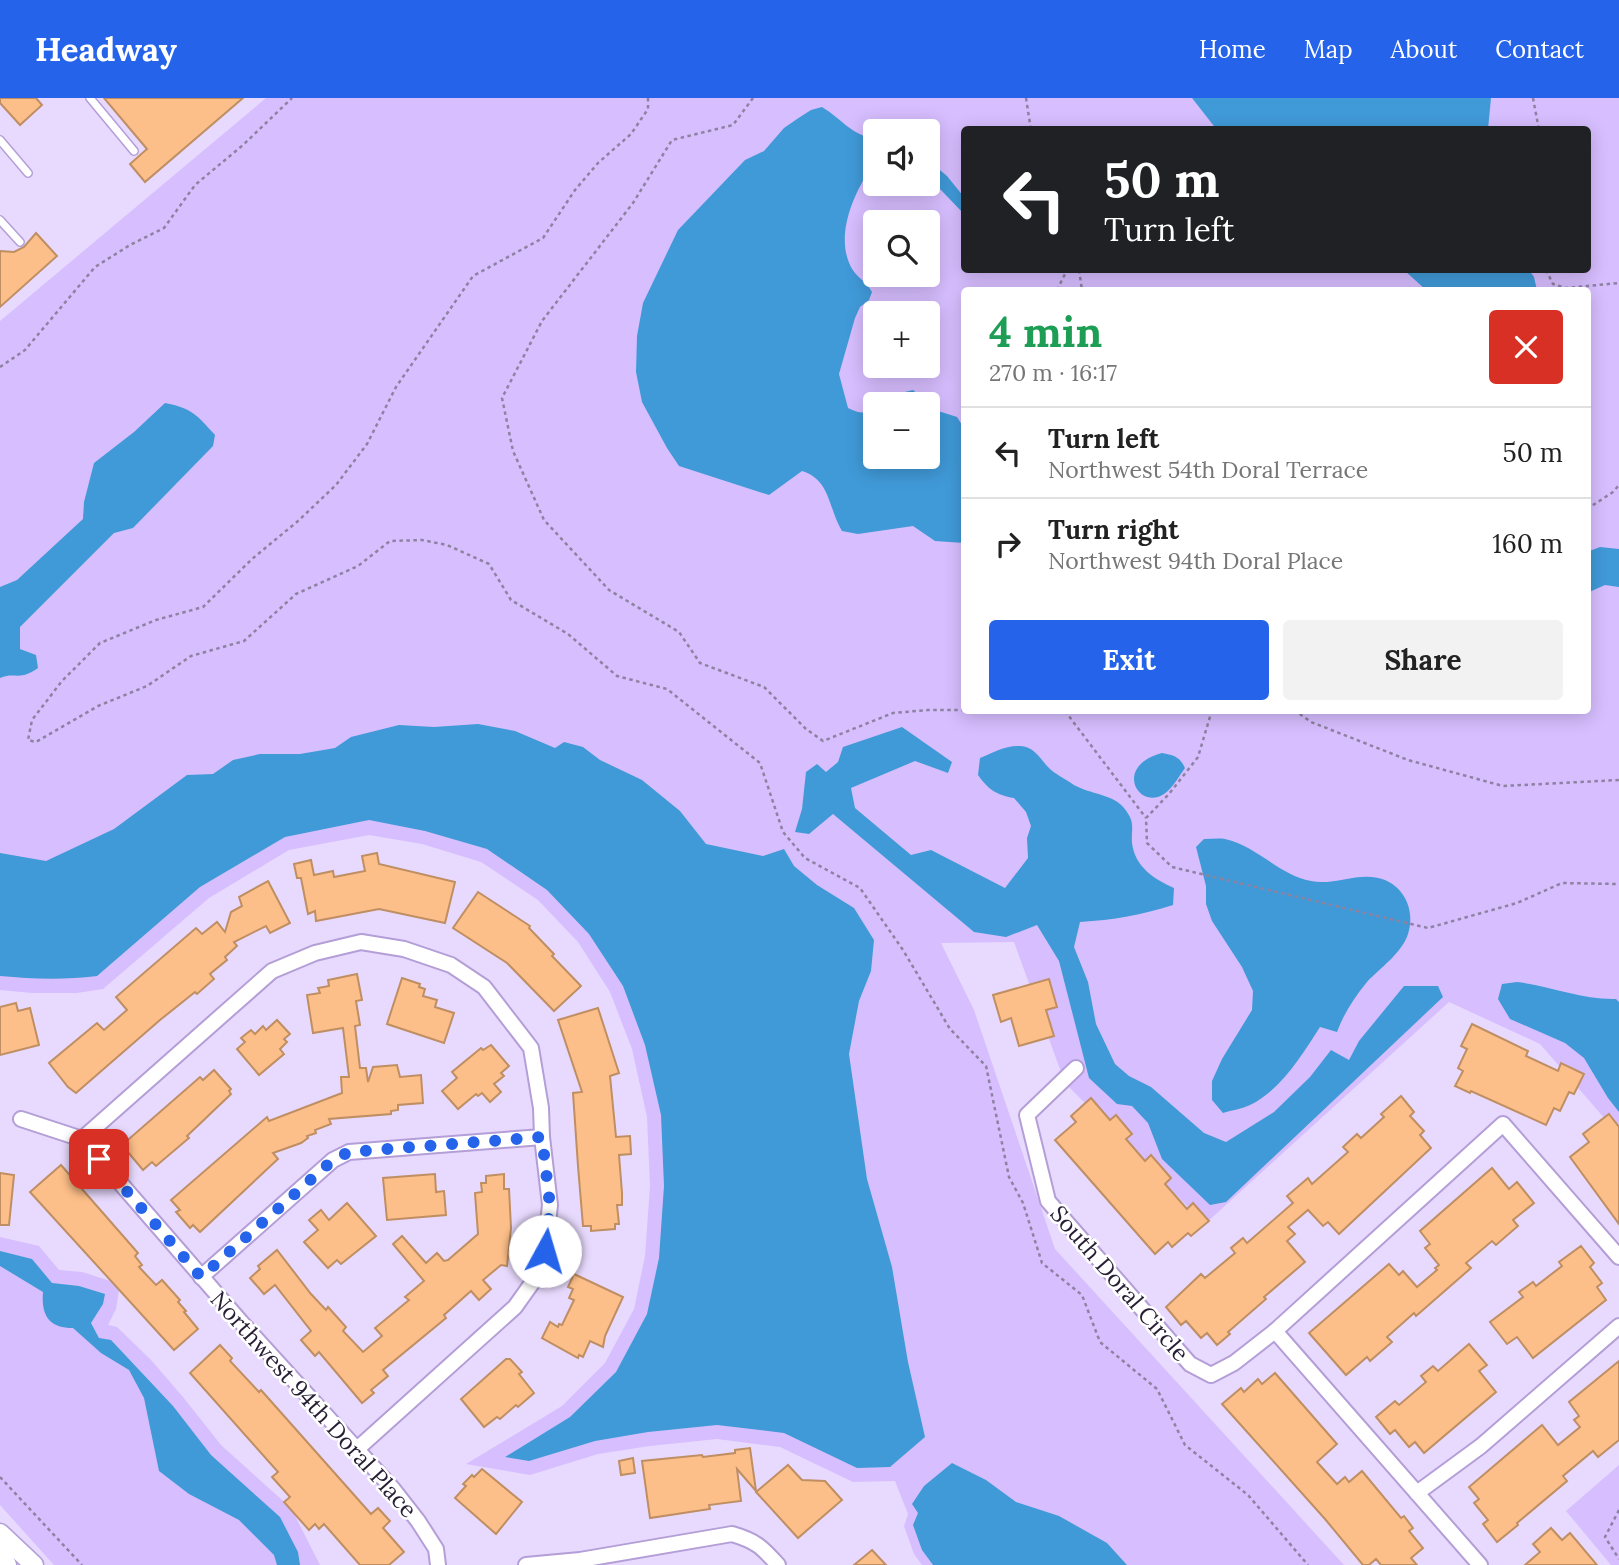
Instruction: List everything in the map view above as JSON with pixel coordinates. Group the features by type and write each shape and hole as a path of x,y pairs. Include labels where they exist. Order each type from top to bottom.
{"street":[{"path":"21,1119 82,1139 272,971 315,953 361,942 404,949 451,965 484,988 531,1048 541,1108 550,1206 545,1251 537,1276 515,1307 356,1450"},
{"name":"South Doral Circle","path":"1076,1068 1027,1115 1048,1201 1190,1364 1211,1375 1234,1363 1275,1331"},
{"path":"1480,1565 1275,1331 1503,1124 1619,1257"},
{"path":"201,1277 333,1160 349,1152 542,1137"},
{"name":"Northwest 94th Doral Place","path":"82,1139 201,1277 393,1489 436,1549 438,1565"},
{"path":"1417,1493 1481,1446 1619,1326"},
{"path":"0,1533 34,1565"},
{"path":"526,1565 580,1560 732,1534 750,1539 761,1546 778,1565"},
{"path":"0,1550 7,1565"}],"lane":[{"path":"90,98 134,151"},
{"path":"0,140 29,173"},
{"path":"0,220 20,242"}],"path":[{"path":"0,367 24,350 95,267 164,228 195,186 292,98"},
{"path":"648,98 648,109 631,134 598,163 575,190 543,238 473,276 396,387 367,444 336,485 298,522 252,559 203,607 156,620 100,643 62,681 32,720 28,740 36,742 98,706 147,686 191,656 244,641 296,594 358,566 390,541 422,540 447,545 489,565 511,600 568,634 617,676 667,689 760,764 783,832 805,858 860,888 903,950 950,1029 986,1066 1009,1177 1023,1203 1042,1263 1082,1295 1100,1342 1157,1389 1185,1445 1248,1495 1308,1565"},
{"path":"753,98 733,125 671,140 633,203 542,321 502,398 513,451 544,520 609,590 679,632 699,663 764,687 806,729 823,741 893,713 961,710"},
{"path":"1026,98 1030,126"},
{"path":"1534,98 1538,126"},
{"path":"1548,273 1553,284 1563,287"},
{"path":"1577,287 1619,283"},
{"path":"1591,506 1619,485"},
{"path":"1067,714 1146,818 1147,844 1172,867 1429,928 1517,903 1562,883 1619,884"},
{"path":"1146,818 1198,757 1211,714"},
{"path":"1300,714 1311,722 1408,760 1503,786 1619,780"},
{"path":"0,1477 82,1565"},
{"path":"1619,1510 1605,1537 1619,1559"}],"shaded area":[{"path":"266,98 1619,98 1619,1135 1540,1044 1449,1002 1205,1224 1065,1083 1014,942 941,943 974,1010 1055,1249 1344,1565 922,1565 914,1554 904,1526 908,1514 895,1481 853,1482 780,1447 717,1439 598,1454 530,1475 466,1464 562,1406 605,1363 634,1309 645,1256 650,1186 647,1117 632,1049 610,992 578,942 538,900 481,862 422,844 369,835 289,850 209,898 103,989 77,993 0,990 0,321"},
{"path":"0,1237 39,1246 59,1270 82,1272 120,1284 116,1309 108,1325 117,1327 151,1360 221,1445 291,1508 320,1565 54,1565 0,1505"},
{"path":"1619,1465 1619,1565 1611,1565 1566,1511"}],"water":[{"path":"1192,98 1491,98 1488,126 1214,126"},
{"path":"822,107 863,135 863,181 847,219 845,244 851,267 863,281 863,287 868,287 872,292 869,300 863,301 855,318 839,374 848,408 863,412 863,469 940,469 940,412 957,417 961,423 961,543 935,541 913,526 858,534 842,531 824,488 819,481 802,471 769,495 679,466 642,402 636,372 637,336 643,303 678,230 745,160 764,151 784,128"},
{"path":"940,170 961,193 961,211 941,190"},
{"path":"1407,273 1531,273 1536,287 1423,287"},
{"path":"165,403 182,407 199,418 215,435 213,446 133,528 114,533 20,627 20,649 36,655 38,668 26,674 0,678 0,587 17,580 83,519 84,502 94,463 134,432"},
{"path":"1600,547 1619,549 1619,587 1605,585 1591,591 1591,550"},
{"path":"478,724 515,731 555,748 564,742 583,747 600,760 642,780 680,811 706,844 763,856 784,849 794,866 817,885 854,908 874,940 871,971 859,1001 849,1054 867,1179 892,1267 908,1362 925,1437 890,1467 857,1468 784,1433 717,1425 595,1441 529,1461 505,1457 570,1417 616,1372 647,1314 659,1258 664,1186 661,1115 645,1045 623,986 589,934 547,890 487,849 425,831 369,820 285,837 200,887 97,976 48,979 0,976 0,853 46,861 114,829 187,775 213,774 233,760 260,754 300,754 335,748 351,737 399,725 434,727"},
{"path":"902,727 952,762 948,773 915,761 851,788 855,808 911,855 931,850 1005,888 1028,858 1027,838 1031,826 1026,812 1014,798 993,791 978,775 980,758 1010,747 1029,748 1057,774 1077,787 1113,799 1128,813 1132,821 1132,843 1137,859 1159,881 1174,888 1173,905 1150,912 1080,922 1074,947 1088,982 1096,1024 1115,1064 1129,1076 1151,1087 1204,1133 1226,1142 1274,1112 1310,1077 1331,1050 1349,1060 1359,1041 1404,986 1438,986 1443,997 1226,1202 1210,1205 1162,1159 1148,1123 1132,1106 1117,1104 1089,1078 1059,961 1037,925 1006,937 974,932 833,814 809,834 795,832 802,809 806,772 817,764 826,772 838,762 843,747"},
{"path":"1162,753 1176,757 1185,768 1164,794 1154,798 1146,797 1135,785 1134,776 1138,767 1147,759"},
{"path":"1204,839 1223,839 1237,843 1289,873 1311,881 1330,882 1357,877 1385,880 1403,895 1410,918 1408,934 1401,948 1362,988 1337,1032 1320,1027 1290,1071 1271,1090 1244,1108 1223,1113 1212,1100 1212,1081 1252,1010 1253,991 1242,967 1212,921 1206,904 1206,886 1196,847"},
{"path":"1517,982 1591,997 1616,999 1619,1002 1619,1112 1584,1058 1565,1043 1510,1019 1498,999 1502,984"},
{"path":"0,1251 32,1259 52,1283 79,1286 105,1294 103,1304 91,1323 99,1338 111,1340 173,1406 211,1455 280,1517 298,1552 300,1565 277,1565 274,1555 239,1520 189,1494 159,1471 144,1398 129,1370 101,1353 73,1328 52,1323 43,1307 43,1292 0,1266"},
{"path":"952,1463 986,1480 1016,1502 1059,1516 1107,1543 1127,1565 933,1565 922,1550 913,1525 918,1513 912,1504 924,1486"}],"building":[{"path":"0,98 36,98 42,105 20,125 0,103"},
{"path":"104,98 243,98 145,182 130,164 147,149"},
{"path":"36,233 57,256 0,307 0,251 14,252 24,247"},
{"path":"377,853 379,864 455,882 445,923 379,909 316,921 315,911 308,914 301,878 297,878 294,864 311,860 314,875 333,871 334,877 365,871 362,856"},
{"path":"268,881 290,923 270,933 266,926 234,942 237,946 225,957 227,960 210,974 214,979 197,994 195,992 160,1020 76,1093 68,1087 49,1063 97,1023 104,1030 127,1010 116,997 196,928 202,934 217,922 225,932 231,912 242,906 239,897"},
{"path":"478,892 530,926 554,954 552,956 581,986 554,1011 507,963 453,928"},
{"path":"357,974 362,1000 356,1001 360,1025 355,1026 360,1068 366,1068 368,1082 373,1067 397,1065 400,1077 421,1075 423,1103 398,1105 398,1110 391,1111 391,1114 329,1119 331,1124 315,1130 316,1133 307,1136 301,1143 273,1153 278,1159 200,1232 193,1225 190,1228 176,1212 180,1210 171,1200 267,1117 269,1121 342,1093 341,1077 349,1077 343,1028 313,1033 307,995 320,993 318,988 329,986 328,980"},
{"path":"402,978 420,984 419,987 425,989 423,996 437,1000 435,1007 454,1013 444,1043 387,1024"},
{"path":"1049,979 1057,1007 1046,1010 1054,1036 1019,1046 1011,1018 1001,1022 993,995"},
{"path":"16,1003 18,1011 30,1008 39,1045 0,1055 0,1007"},
{"path":"598,1008 619,1073 610,1076 616,1137 630,1136 631,1154 619,1155 622,1205 617,1205 619,1224 615,1224 615,1229 591,1231 591,1226 583,1226 573,1093 582,1092 558,1020"},
{"path":"277,1020 290,1034 284,1039 287,1042 280,1049 284,1054 259,1075 237,1049 245,1042 241,1038 251,1030 255,1034 263,1026 266,1030"},
{"path":"1472,1024 1528,1051 1526,1056 1558,1071 1561,1063 1584,1074 1574,1094 1569,1092 1560,1111 1554,1108 1546,1125 1455,1086 1463,1071 1458,1068 1467,1049 1461,1046"},
{"path":"491,1045 509,1066 501,1073 504,1076 494,1084 501,1092 490,1102 482,1093 478,1096 476,1094 458,1109 442,1091 457,1078 452,1072 481,1048 483,1050"},
{"path":"214,1070 231,1089 231,1094 187,1136 189,1138 156,1166 152,1162 143,1170 122,1145 200,1077 203,1080"},
{"path":"1401,1096 1414,1112 1410,1116 1424,1131 1420,1135 1431,1148 1339,1234 1328,1222 1323,1226 1308,1210 1288,1227 1295,1234 1287,1241 1305,1262 1264,1297 1266,1299 1217,1345 1207,1333 1201,1338 1186,1321 1181,1325 1166,1307 1201,1274 1205,1278 1235,1253 1231,1248 1243,1238 1247,1243 1293,1203 1287,1196 1308,1178 1312,1184 1348,1152 1343,1147 1357,1134 1361,1138 1384,1117 1381,1114"},
{"path":"1091,1098 1110,1120 1116,1115 1132,1134 1126,1139 1145,1161 1151,1155 1171,1178 1165,1184 1187,1209 1193,1203 1209,1221 1191,1236 1188,1233 1172,1247 1168,1242 1155,1254 1055,1140 1076,1122 1071,1116"},
{"path":"1609,1114 1619,1127 1619,1224 1570,1157 1589,1142 1583,1134"},
{"path":"61,1165 138,1253 135,1256 142,1265 139,1267 156,1285 162,1280 180,1300 178,1302 186,1311 184,1312 198,1329 174,1350 30,1192"},
{"path":"1492,1168 1509,1189 1517,1182 1534,1203 1513,1220 1518,1226 1496,1245 1492,1241 1466,1263 1471,1268 1416,1316 1414,1313 1387,1337 1392,1342 1370,1361 1367,1357 1346,1375 1309,1333 1389,1264 1399,1275 1403,1271 1417,1287 1437,1270 1435,1268 1439,1265 1425,1248 1430,1244 1420,1231"},
{"path":"0,1173 14,1175 9,1225 0,1225"},
{"path":"435,1174 436,1192 444,1191 446,1215 387,1220 383,1178"},
{"path":"504,1174 504,1189 509,1189 511,1228 507,1266 501,1265 483,1280 491,1289 479,1300 471,1291 444,1315 446,1318 383,1370 388,1376 371,1390 374,1393 362,1403 319,1352 315,1356 301,1340 311,1331 275,1285 264,1294 250,1278 260,1269 258,1266 277,1250 311,1294 326,1310 328,1307 346,1327 343,1331 363,1352 382,1336 375,1328 409,1300 405,1297 424,1281 393,1244 402,1236 426,1263 437,1253 444,1261 448,1260 478,1234 475,1193 482,1192 481,1183 486,1183 486,1176"},
{"path":"347,1203 376,1236 341,1264 337,1260 328,1268 304,1242 318,1230 309,1220 321,1210 329,1220"},
{"path":"1581,1246 1594,1263 1590,1267 1602,1283 1597,1287 1606,1300 1533,1358 1517,1337 1507,1344 1490,1322 1523,1297 1519,1292 1533,1282 1536,1286 1562,1266 1559,1262"},
{"path":"574,1274 623,1297 605,1336 603,1347 590,1341 583,1357 579,1355 578,1358 542,1338 550,1322 558,1327 559,1324 562,1325 574,1300 569,1298 573,1289 568,1287"},
{"path":"1469,1344 1487,1365 1479,1371 1496,1392 1424,1453 1415,1442 1409,1447 1395,1430 1390,1434 1376,1417 1395,1401 1399,1405 1426,1382 1421,1376 1433,1366 1438,1371"},
{"path":"220,1345 232,1358 230,1361 259,1392 261,1390 371,1514 378,1508 390,1521 383,1528 404,1552 389,1565 360,1565 324,1524 319,1529 315,1524 309,1530 284,1502 290,1497 272,1477 278,1472 190,1373"},
{"path":"506,1359 510,1359 522,1372 519,1374 534,1393 518,1407 516,1405 500,1419 497,1417 484,1427 461,1399"},
{"path":"1619,1361 1619,1440 1598,1457 1593,1451 1563,1476 1567,1481 1497,1542 1483,1524 1488,1520 1474,1503 1479,1499 1469,1487 1542,1425 1558,1445 1580,1427 1574,1420 1579,1416 1569,1402"},
{"path":"1275,1373 1337,1444 1317,1462 1337,1484 1345,1477 1349,1482 1362,1471 1401,1518 1404,1516 1413,1528 1409,1531 1423,1548 1411,1558 1417,1565 1381,1565 1376,1559 1369,1565 1363,1565 1222,1404 1241,1388 1244,1392 1258,1379 1262,1384"},
{"path":"750,1448 756,1491 737,1469 741,1501 709,1505 710,1509 650,1518 642,1461 703,1457"},
{"path":"633,1458 635,1473 621,1475 619,1461"},
{"path":"788,1465 802,1480 825,1481 842,1500 798,1538 756,1492"},
{"path":"482,1469 522,1502 496,1534 455,1498 466,1486 463,1484"},
{"path":"1551,1528 1562,1540 1570,1533 1597,1565 1525,1565 1540,1552 1533,1544"},
{"path":"872,1550 886,1565 854,1565"}],"route":[{"path":"99,1159 201,1277 333,1160 349,1152 542,1137 550,1206 545,1251"}]}
